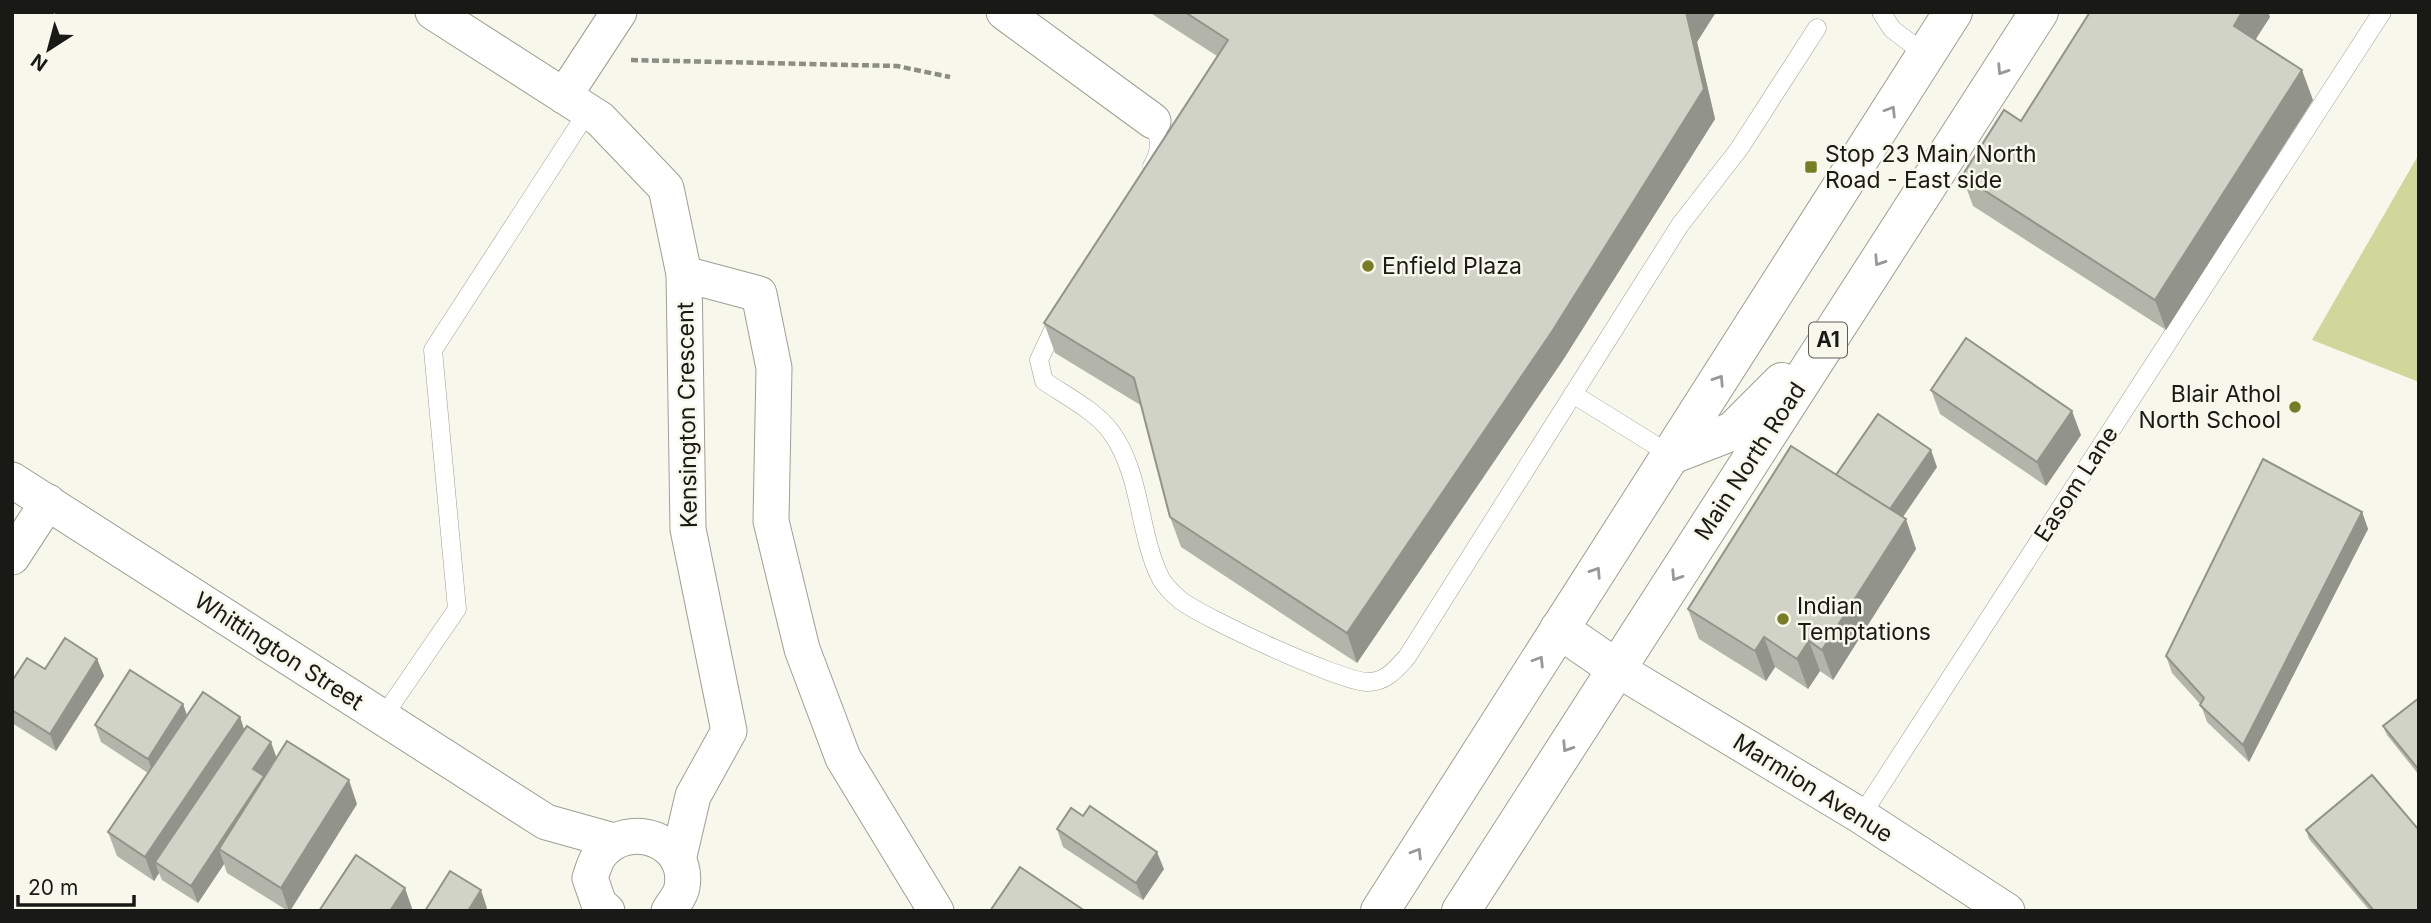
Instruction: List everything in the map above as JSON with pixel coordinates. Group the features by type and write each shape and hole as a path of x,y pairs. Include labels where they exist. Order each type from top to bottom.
{"highway":[{"path":"1380,911 1953,12"},
{"name":"Main North Road","path":"1461,911 2039,12"},
{"path":"1671,456 1733,431 1837,326"},
{"path":"1559,629 1617,669"}],"street":[{"name":"Kensington Crescent","path":"433,12 600,119 666,188 684,274 688,529 729,731 693,796 682,893"},
{"path":"576,103 619,12"},
{"path":"1004,12 1153,121"},
{"name":"Kensington Crescent","path":"684,274 759,294 774,368 771,521 802,649 843,758 936,911"},
{"name":"Whittington Street","path":"12,480 547,822 590,878 599,904 607,911"},
{"path":"12,557 48,502"},
{"name":"Marmion Avenue","path":"1617,669 1861,816 2007,911"},
{"name":"Kensington Crescent","path":"590,878 597,858 693,796"},
{"name":"Whittington Street","path":"547,822 630,838 660,840 682,893"}],"lane":[{"path":"1881,12 1892,29 1926,55"},
{"name":"Easom Lane","path":"1861,816 2382,12"},
{"path":"1071,297 1050,332 1039,359 1044,381 1092,414 1111,432 1123,454 1161,579 1178,598 1209,617 1342,677 1369,682 1391,676 1407,657 1680,225 1739,149 1817,28"},
{"path":"383,717 457,609 433,350 576,103"},
{"path":"1143,181 1157,158 1161,139 1153,121"},
{"path":"1573,394 1671,456"}],"path":[{"path":"629,60 897,66 950,77"}],"green space":[{"path":"2419,154 2419,382 2312,340"}],"building":[{"name":"Enfield Plaza","path":"1185,12 1686,12 1704,89 1553,330 1347,633 1170,517 1134,378 1044,323 1228,40"},
{"path":"2090,12 2242,12 2234,26 2302,70 2155,300 1962,176 2004,110 2021,121"},
{"path":"1966,338 2072,411 2037,462 1931,390"},
{"path":"1878,414 1931,450 1890,509 1836,475"},
{"path":"1791,446 1906,519 1822,650 1809,641 1797,659 1764,637 1755,651 1688,609"},
{"path":"2263,459 2362,512 2243,745 2200,705 2204,698 2166,656"},
{"path":"65,638 97,659 50,734 12,710 12,681 27,658 45,669"},
{"path":"130,670 183,704 148,759 95,725"},
{"path":"203,692 240,717 145,857 108,832"},
{"path":"2419,698 2419,770 2383,726"},
{"path":"247,726 271,742 253,769 264,776 191,886 155,862"},
{"path":"287,741 349,780 281,888 219,849"},
{"path":"2372,775 2419,830 2419,911 2374,911 2306,830"},
{"path":"1090,806 1157,852 1136,883 1057,829 1071,808 1083,816"},
{"path":"356,855 405,888 390,911 319,911"},
{"path":"1020,867 1085,911 990,911"},
{"path":"450,871 481,890 468,911 425,911"}],"place":[{"name":"Stop 23 Main North Road - East side","path":"1811,167"},
{"name":"Enfield Plaza","path":"1368,266"},
{"name":"Blair Athol North School","path":"2295,407"},
{"name":"Indian Temptations","path":"1783,619"}]}
